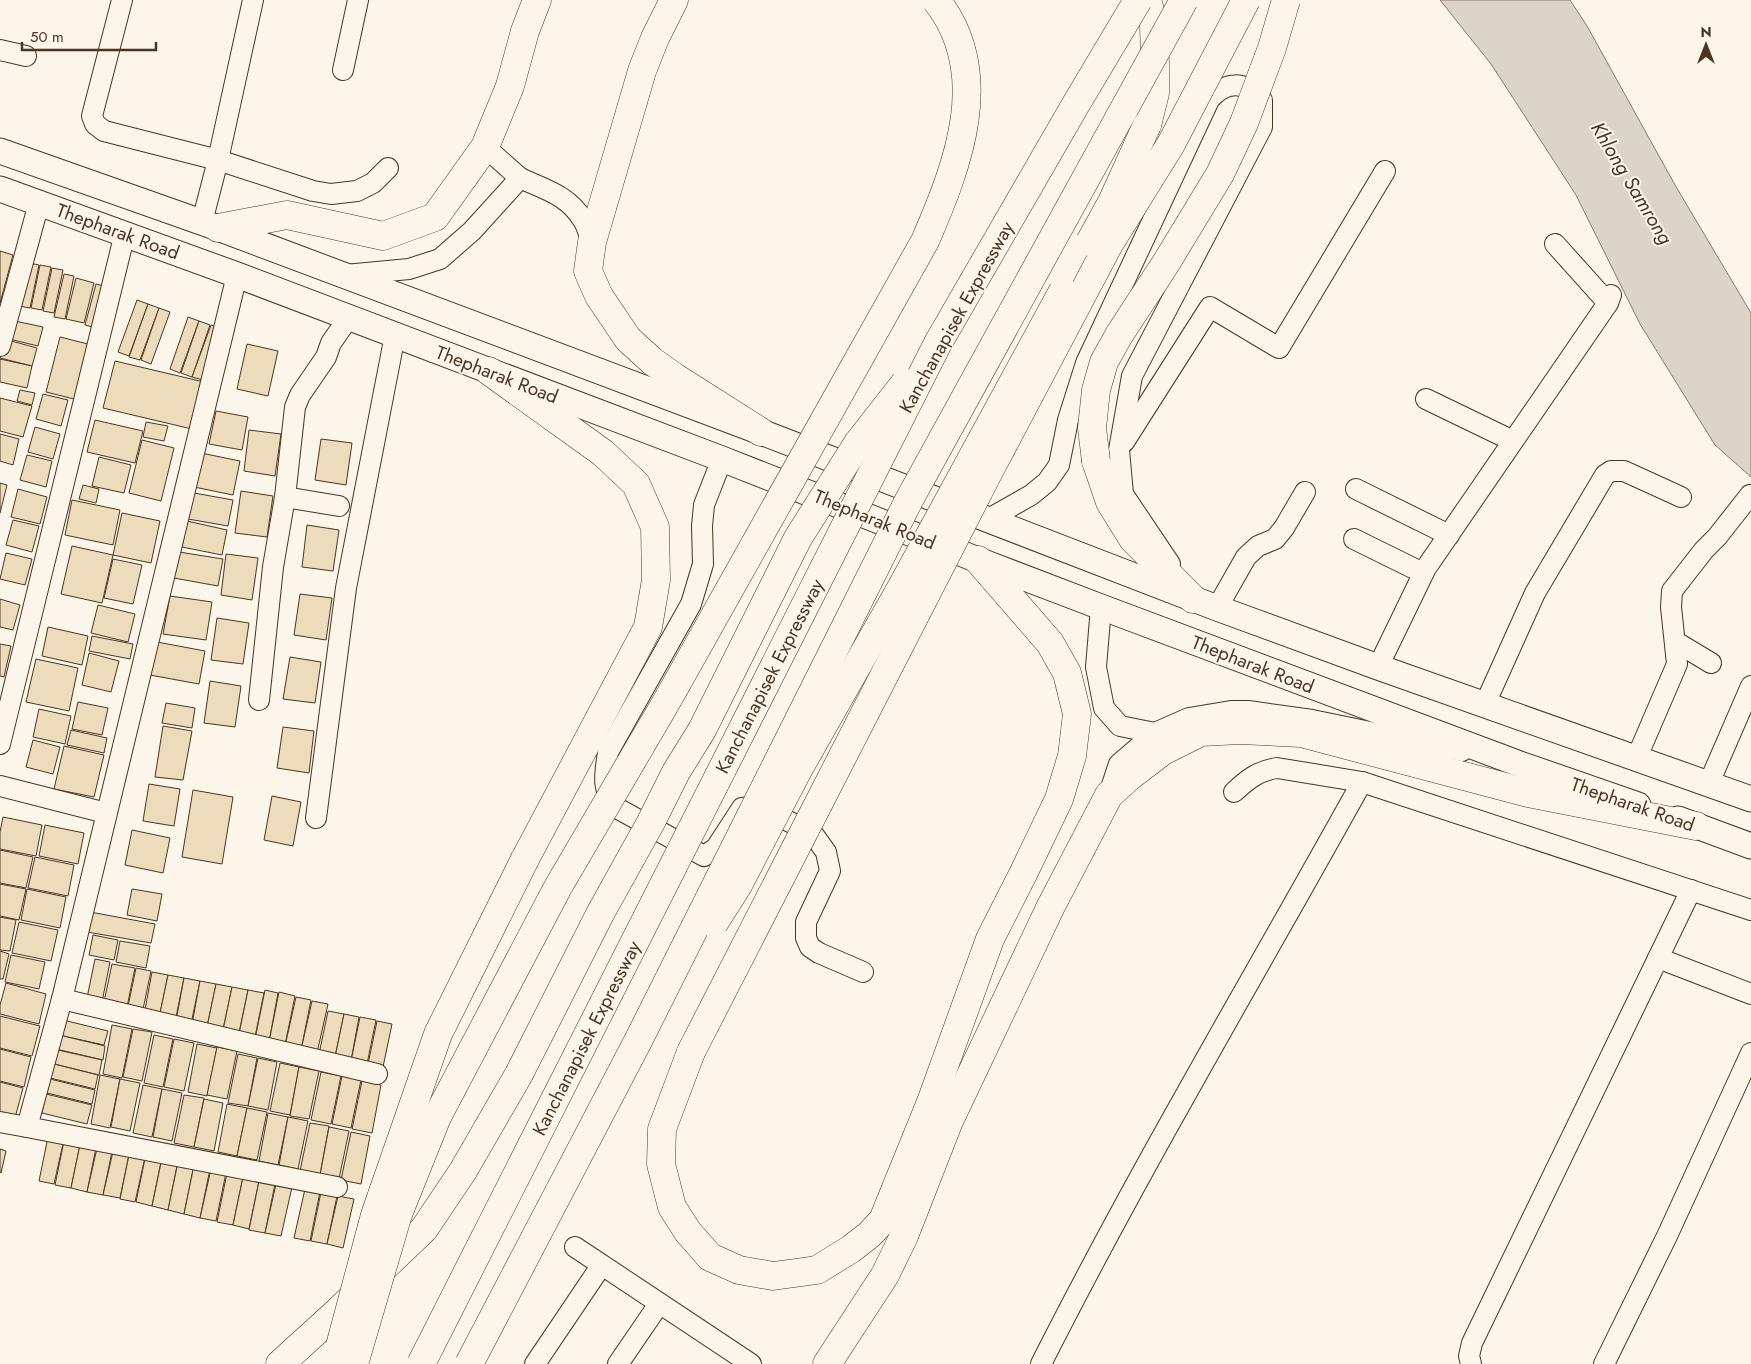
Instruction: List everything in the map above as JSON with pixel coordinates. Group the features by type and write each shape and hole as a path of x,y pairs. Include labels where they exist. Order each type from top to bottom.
{"highway":[{"path":"210,225 287,215 383,236 435,217 485,147 510,86 537,0"},
{"path":"526,31 548,0"},
{"path":"674,0 655,38 642,71 592,242 588,271 599,296 628,339 676,378 761,432"},
{"path":"354,1364 398,1214 437,1117 558,887 668,699 920,249 945,195 961,145 968,100 961,48 948,14 936,0"},
{"name":"Kanchanapisek Expressway","path":"420,1364 938,343 1138,0"},
{"path":"638,1041 738,885 799,768 900,590 1112,202 1147,125 1155,93 1154,24 1147,0"},
{"path":"469,1364 638,1041 909,500 1184,0"},
{"path":"978,560 1050,644 1067,673 1076,714 1072,756 1059,799 990,939 931,1102 883,1220 869,1235 851,1249 818,1270 773,1276 739,1270 710,1257 688,1232 672,1207 661,1164 662,1128 691,1052 986,477 1110,244 1171,144 1246,0"},
{"path":"1205,603 1133,538 1110,502 1107,455 1092,428 1096,390 1104,362 1119,335 1166,263 1220,174 1244,123 1272,48 1286,0"},
{"path":"280,1364 424,1229 463,1171 518,1074 601,912 651,822 676,772 702,730 798,538 858,443 938,343"},
{"path":"336,1364 374,1214 438,1034 526,859 648,628 656,580 655,527 636,484 603,453 489,371"},
{"path":"827,1364 885,1276 901,1244 949,1120 1051,906 1109,795 1163,751 1201,732 1240,730 1301,733 1528,793 1696,826"}],"main road":[{"name":"Thepharak Road","path":"0,151 210,225 761,432 1205,603 1378,667 1751,799"},
{"name":"Thepharak Road","path":"0,189 238,275 722,459 1101,607 1518,763 1751,846"}],"street":[{"path":"122,0 92,116 95,124 104,132 218,160 313,191 331,194 357,191 372,183 388,168"},
{"path":"210,225 218,160 253,0"},
{"path":"343,70 358,0"},
{"path":"0,50 26,56"},
{"path":"987,520 1031,495 1047,482 1059,465 1068,420 1086,363 1209,100 1225,86 1237,85 1249,88 1256,92 1262,100 1262,127 1132,376 1107,455"},
{"path":"485,147 520,178 553,191 570,204 583,220 592,242"},
{"path":"1107,455 1210,307 1279,348 1385,171"},
{"path":"343,275 409,269 440,259 472,231 520,178"},
{"path":"0,346 39,203"},
{"path":"0,744 125,234"},
{"path":"1378,667 1423,573 1610,299 1555,244"},
{"path":"27,1127 62,999 238,275"},
{"path":"259,700 273,568 285,497 295,407 348,317"},
{"path":"316,818 346,588 395,335"},
{"path":"1426,399 1513,441"},
{"path":"722,459 704,505 702,526 703,564 691,604 608,752 604,778 606,795 614,807 704,856 716,848 742,808 757,806 813,834 826,852 830,871 806,922 806,938 810,947 819,953 863,972"},
{"path":"1485,704 1535,593 1605,475 1611,471 1624,471 1681,496"},
{"path":"1356,489 1449,535"},
{"path":"1205,603 1258,546 1275,539 1284,528 1305,492"},
{"path":"1636,757 1677,664 1671,607 1672,591 1750,495"},
{"path":"285,497 339,506"},
{"path":"1354,539 1423,573"},
{"path":"1101,607 1096,667 1104,708 1120,726 1155,733"},
{"path":"1676,642 1712,663"},
{"path":"1709,783 1751,686"},
{"path":"1109,795 1119,764 1155,733 1189,718 1231,711 1248,711 1312,720 1518,763"},
{"path":"1234,792 1246,780 1263,770 1278,768 1362,782 1751,910"},
{"path":"1041,1364 1069,1308 1198,1074 1362,782"},
{"path":"0,786 106,813"},
{"path":"1471,1364 1469,1356 1472,1342 1692,890"},
{"path":"1658,958 1751,994"},
{"path":"62,999 377,1074"},
{"path":"1604,1364 1667,1236 1751,1053"},
{"path":"0,1122 337,1187"},
{"path":"575,1247 751,1364"},
{"path":"535,1364 601,1266"},
{"path":"618,1364 659,1304"}],"water":[{"name":"Khlong Samrong","path":"1440,0 1570,0 1587,26 1675,185 1751,313 1751,477 1715,445 1640,324 1576,195 1491,64"}],"building":[{"path":"0,251 13,255 0,303"},
{"path":"29,263 39,265 30,308 19,306"},
{"path":"40,265 51,267 42,310 31,308"},
{"path":"52,268 63,270 54,313 43,311"},
{"path":"64,274 74,276 65,319 54,317"},
{"path":"76,278 94,283 84,323 66,319"},
{"path":"96,284 111,288 100,329 85,325"},
{"path":"137,300 148,304 129,356 118,352"},
{"path":"148,304 159,308 140,360 129,357"},
{"path":"159,308 170,312 151,364 141,360"},
{"path":"188,317 199,321 180,373 170,369"},
{"path":"10,320 43,327 38,346 5,338"},
{"path":"199,321 210,325 192,377 181,373"},
{"path":"211,325 222,329 203,380 192,377"},
{"path":"60,337 92,345 78,400 46,392"},
{"path":"4,339 37,348 32,366 0,358"},
{"path":"247,344 278,351 268,396 237,389"},
{"path":"0,359 32,366 27,388 0,382"},
{"path":"115,361 204,382 192,429 103,408"},
{"path":"20,390 35,393 32,405 17,401"},
{"path":"43,394 68,400 61,426 36,419"},
{"path":"0,398 32,406 23,437 0,431"},
{"path":"216,411 248,417 242,450 209,444"},
{"path":"95,420 143,431 135,463 87,452"},
{"path":"146,422 168,426 164,441 143,437"},
{"path":"35,427 60,434 53,459 28,452"},
{"path":"249,430 281,434 275,476 244,471"},
{"path":"0,434 19,439 13,465 0,461"},
{"path":"321,439 352,443 346,485 315,480"},
{"path":"142,440 174,448 161,501 129,493"},
{"path":"201,453 240,461 233,495 194,487"},
{"path":"27,455 52,461 46,487 20,480"},
{"path":"99,457 131,465 124,493 92,486"},
{"path":"0,483 7,485 0,513"},
{"path":"83,485 99,489 96,503 79,499"},
{"path":"18,489 47,497 40,524 11,517"},
{"path":"241,491 273,496 267,537 235,533"},
{"path":"194,493 233,500 228,526 188,519"},
{"path":"72,500 120,510 113,545 65,535"},
{"path":"122,513 160,521 151,563 113,555"},
{"path":"13,520 39,526 32,552 6,545"},
{"path":"187,521 227,530 222,555 182,547"},
{"path":"307,525 339,530 333,571 302,567"},
{"path":"72,546 113,555 102,603 61,594"},
{"path":"179,552 223,559 218,586 174,578"},
{"path":"6,553 32,559 25,585 0,579"},
{"path":"226,554 258,558 252,600 221,595"},
{"path":"113,559 142,565 133,604 104,598"},
{"path":"300,594 332,598 326,640 294,635"},
{"path":"170,596 212,602 206,640 163,634"},
{"path":"0,599 20,605 13,630 0,627"},
{"path":"98,605 135,614 128,642 91,633"},
{"path":"217,618 249,623 243,664 211,660"},
{"path":"48,627 88,636 82,665 42,656"},
{"path":"92,636 133,644 130,659 89,651"},
{"path":"157,642 205,651 199,684 150,675"},
{"path":"0,644 11,646 4,677 0,676"},
{"path":"89,653 119,661 111,692 82,685"},
{"path":"290,657 321,662 315,703 283,699"},
{"path":"36,659 78,668 69,711 26,702"},
{"path":"210,681 241,686 235,727 204,723"},
{"path":"78,702 108,708 102,735 72,729"},
{"path":"166,703 195,708 192,728 162,723"},
{"path":"39,709 71,716 65,744 33,737"},
{"path":"163,726 192,731 183,780 155,777"},
{"path":"283,727 314,731 309,773 277,768"},
{"path":"71,730 107,738 104,753 67,745"},
{"path":"33,740 60,747 53,774 26,767"},
{"path":"64,746 104,755 94,797 54,789"},
{"path":"149,784 180,789 174,826 143,821"},
{"path":"193,790 233,797 222,864 182,857"},
{"path":"272,796 301,802 293,846 264,840"},
{"path":"3,817 42,825 36,856 0,849 0,832"},
{"path":"45,825 84,833 78,864 39,856"},
{"path":"132,830 170,838 163,873 125,865"},
{"path":"0,850 33,857 26,888 0,883"},
{"path":"35,857 74,865 68,896 28,888"},
{"path":"0,884 26,889 19,920 0,916"},
{"path":"27,889 66,897 60,928 21,920"},
{"path":"132,889 162,894 157,921 127,915"},
{"path":"90,912 155,924 151,943 87,932"},
{"path":"0,917 16,920 10,951 0,950"},
{"path":"19,922 58,930 51,961 12,953"},
{"path":"93,935 118,940 114,960 89,955"},
{"path":"120,941 150,946 146,968 116,962"},
{"path":"0,951 9,954 3,979 0,979"},
{"path":"11,955 45,962 39,989 5,982"},
{"path":"95,959 110,962 102,1002 87,998"},
{"path":"112,964 135,968 127,1007 104,1002"},
{"path":"136,968 151,971 142,1014 127,1011"},
{"path":"152,972 168,975 159,1018 144,1015"},
{"path":"168,975 184,978 175,1022 159,1018"},
{"path":"184,978 200,981 191,1024 176,1021"},
{"path":"200,981 216,984 207,1027 192,1024"},
{"path":"6,983 46,994 39,1024 0,1014 0,1005"},
{"path":"216,984 232,987 223,1030 207,1027"},
{"path":"232,987 248,990 239,1033 223,1030"},
{"path":"248,990 264,993 255,1037 239,1034"},
{"path":"265,990 278,993 269,1042 255,1039"},
{"path":"279,992 295,996 285,1045 269,1042"},
{"path":"296,997 311,1000 301,1050 285,1046"},
{"path":"312,1001 328,1004 317,1053 301,1050"},
{"path":"328,1011 344,1014 335,1057 319,1054"},
{"path":"344,1014 359,1017 351,1061 335,1057"},
{"path":"0,1016 40,1026 32,1056 0,1048"},
{"path":"360,1017 376,1020 367,1064 351,1061"},
{"path":"63,1020 108,1031 104,1045 59,1035"},
{"path":"377,1021 392,1024 383,1067 368,1064"},
{"path":"112,1025 132,1029 122,1078 103,1074"},
{"path":"133,1029 152,1032 142,1081 123,1077"},
{"path":"59,1035 105,1046 103,1060 56,1049"},
{"path":"154,1035 173,1039 163,1087 144,1083"},
{"path":"174,1039 194,1043 184,1091 164,1087"},
{"path":"197,1044 217,1048 207,1096 188,1092"},
{"path":"217,1047 237,1051 227,1099 207,1095"},
{"path":"0,1049 31,1057 24,1087 0,1081"},
{"path":"58,1050 102,1060 99,1075 54,1064"},
{"path":"238,1054 257,1058 248,1106 228,1103"},
{"path":"258,1058 277,1062 268,1110 248,1106"},
{"path":"280,1063 299,1067 290,1115 270,1111"},
{"path":"54,1064 98,1075 95,1089 50,1078"},
{"path":"299,1067 319,1071 309,1119 290,1116"},
{"path":"321,1072 341,1076 331,1124 311,1120"},
{"path":"100,1075 120,1079 110,1128 91,1124"},
{"path":"342,1076 361,1080 351,1128 332,1124"},
{"path":"50,1079 95,1090 92,1104 47,1093"},
{"path":"120,1079 140,1083 130,1131 111,1127"},
{"path":"362,1081 381,1085 372,1133 352,1129"},
{"path":"0,1082 23,1088 15,1118 0,1114"},
{"path":"143,1085 162,1089 152,1137 133,1133"},
{"path":"162,1089 182,1093 172,1141 153,1137"},
{"path":"46,1094 92,1105 87,1124 42,1113"},
{"path":"184,1095 204,1098 194,1147 174,1143"},
{"path":"204,1099 223,1103 214,1151 194,1147"},
{"path":"227,1104 247,1108 237,1156 218,1152"},
{"path":"247,1108 267,1112 257,1160 237,1156"},
{"path":"268,1113 288,1117 278,1165 259,1161"},
{"path":"288,1117 308,1121 298,1169 279,1165"},
{"path":"310,1123 329,1126 320,1175 300,1171"},
{"path":"329,1127 349,1131 339,1179 320,1175"},
{"path":"49,1132 65,1135 54,1184 39,1181"},
{"path":"351,1132 370,1136 361,1184 341,1180"},
{"path":"65,1136 81,1140 71,1188 55,1185"},
{"path":"81,1140 97,1143 87,1192 71,1188"},
{"path":"98,1144 113,1147 103,1195 87,1192"},
{"path":"114,1147 130,1150 120,1198 103,1195"},
{"path":"0,1149 6,1151 1,1173 0,1172"},
{"path":"130,1150 146,1153 135,1202 120,1199"},
{"path":"146,1154 162,1157 152,1206 136,1202"},
{"path":"162,1158 178,1161 168,1210 152,1206"},
{"path":"178,1162 194,1165 184,1214 168,1210"},
{"path":"194,1165 210,1169 200,1218 184,1214"},
{"path":"211,1169 226,1173 216,1221 200,1218"},
{"path":"227,1173 243,1177 233,1225 217,1222"},
{"path":"243,1177 259,1181 249,1229 233,1225"},
{"path":"259,1181 275,1184 265,1233 249,1230"},
{"path":"276,1184 292,1187 281,1236 265,1233"},
{"path":"305,1189 320,1192 310,1241 294,1238"},
{"path":"321,1192 337,1196 327,1244 311,1241"},
{"path":"338,1196 354,1199 343,1248 327,1244"}]}
